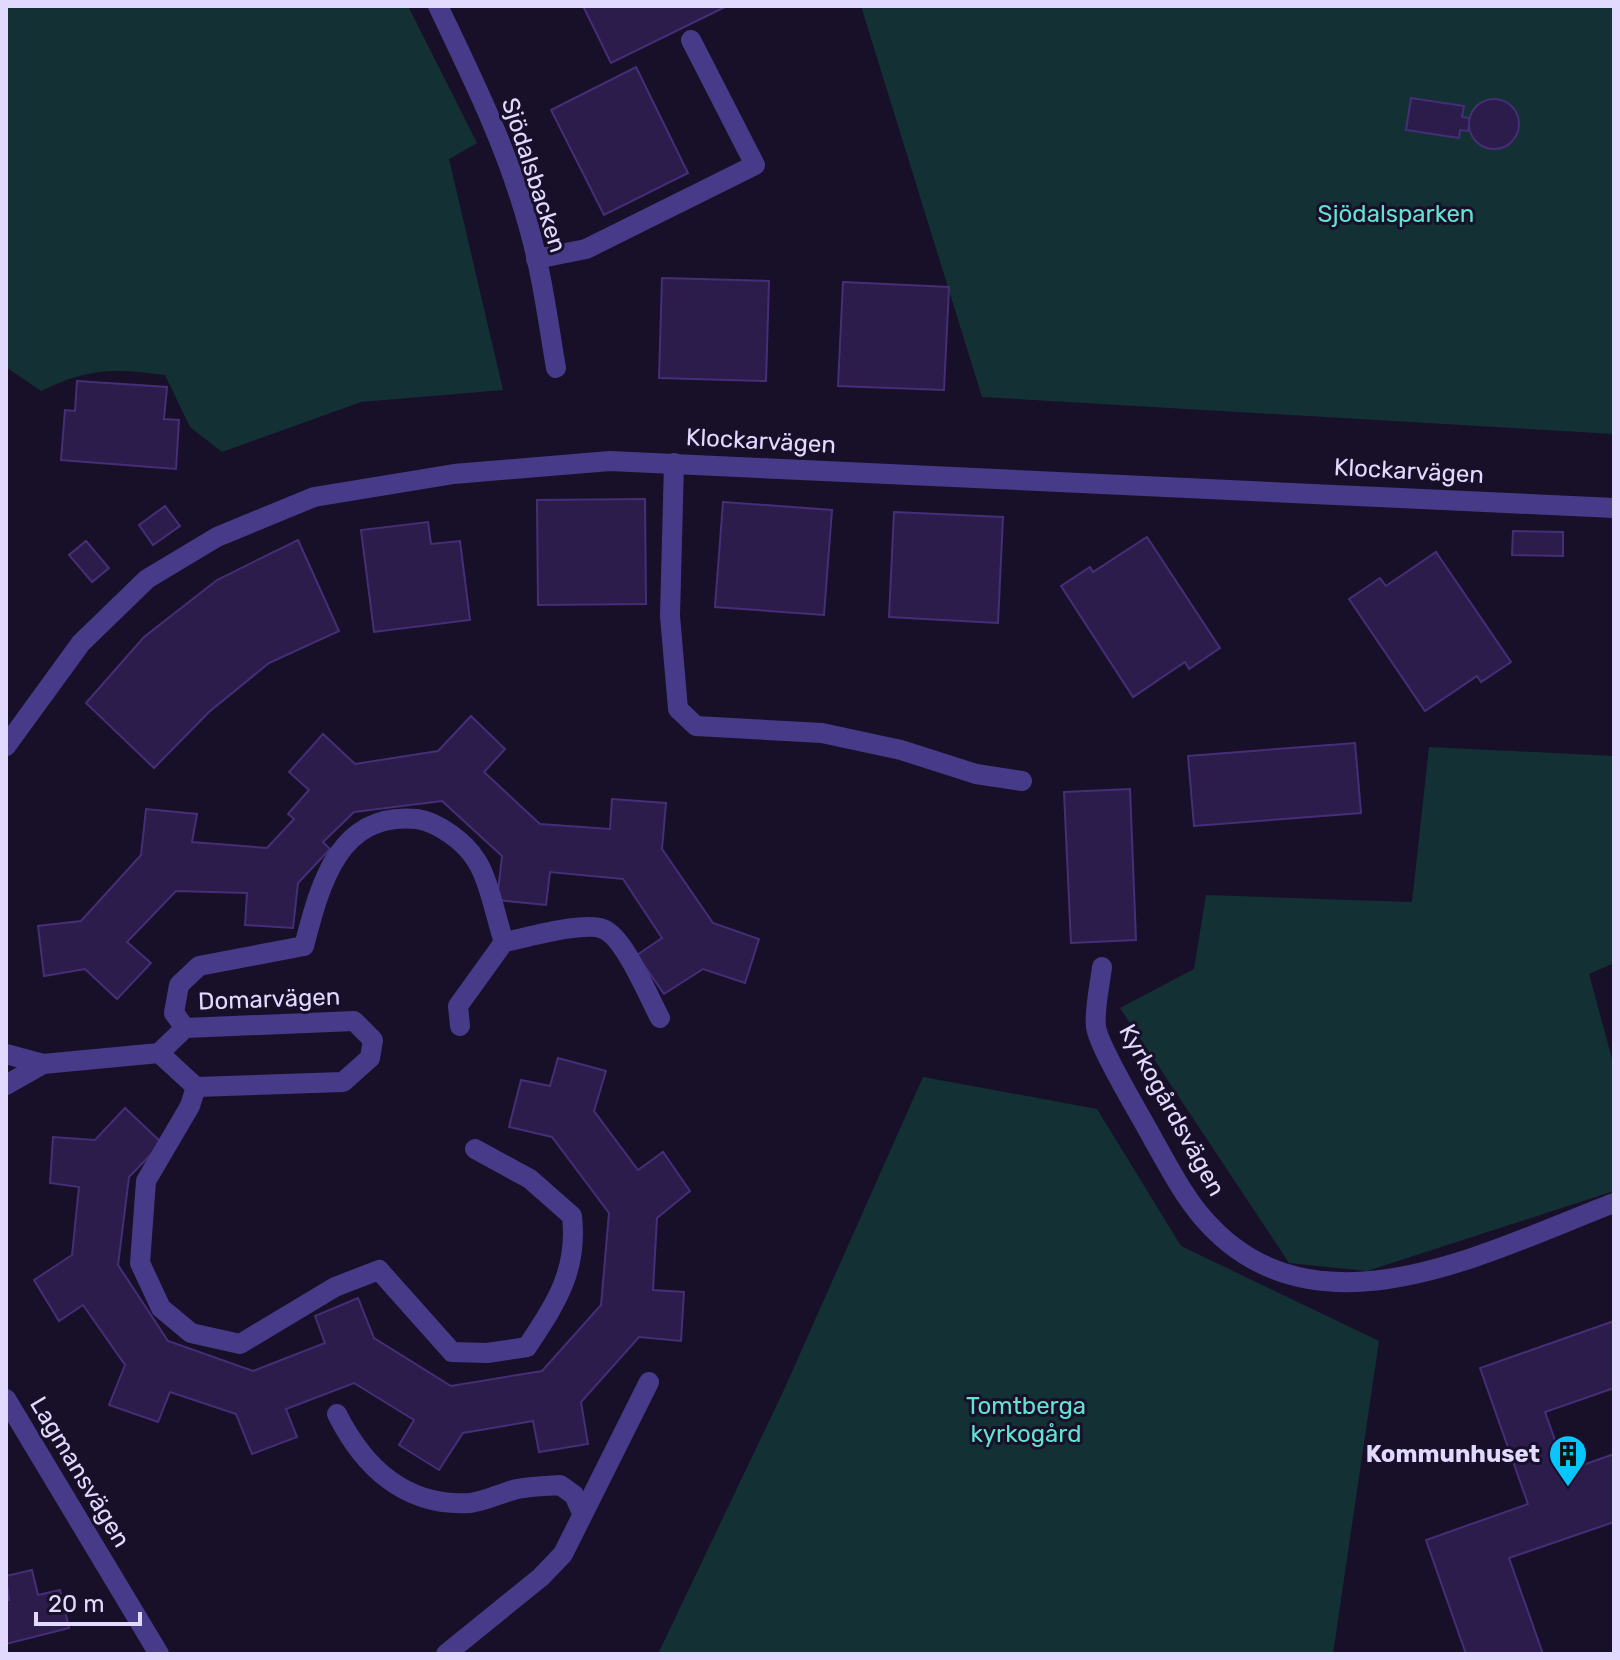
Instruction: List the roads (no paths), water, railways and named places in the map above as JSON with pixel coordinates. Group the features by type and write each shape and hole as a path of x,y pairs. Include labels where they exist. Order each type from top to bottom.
{"street":[{"name":"Sjödalsbacken","path":"438,6 494,125 536,259 556,368"},
{"path":"536,259 586,249 755,165 691,40"},
{"name":"Klockarvägen","path":"6,746 14,716 81,643 147,579 217,537 314,497 454,474 610,461 1614,508"},
{"path":"674,463 670,616 678,709 696,726 822,733 901,750 976,774 1022,781"},
{"path":"185,1028 174,1013 179,985 199,966 304,946 320,883 364,826 399,817 429,821 454,837 477,861 504,942"},
{"path":"460,1026 458,1006 504,942 602,928 616,937 660,1018"},
{"name":"Kyrkogårdsvägen","path":"1102,967 1096,1028 1118,1072 1176,1181 1204,1219 1248,1257 1303,1280 1342,1284 1401,1279 1614,1203"},
{"name":"Domarvägen","path":"159,1053 185,1028 354,1021 373,1040 370,1058 343,1082 196,1087"},
{"path":"6,1054 43,1064 159,1053 196,1087 190,1106 146,1181 140,1263 161,1308 191,1333 240,1344 335,1287 379,1270 452,1352 487,1353 527,1347 564,1290 575,1240 572,1216 530,1179 475,1149"},
{"path":"6,1085 43,1064"},
{"path":"446,1654 541,1577 563,1554 649,1382"},
{"name":"Lagmansvägen","path":"6,1399 159,1654"},
{"path":"337,1414 353,1446 380,1474 429,1502 473,1503 518,1489 560,1485 574,1495 582,1513"}],"place":[{"name":"Kommunhuset","path":"1568,1488"}],"park label":[{"name":"Sjödalsparken","path":"1396,214"},
{"name":"Tomtberga kyrkogård","path":"1026,1420"}]}
